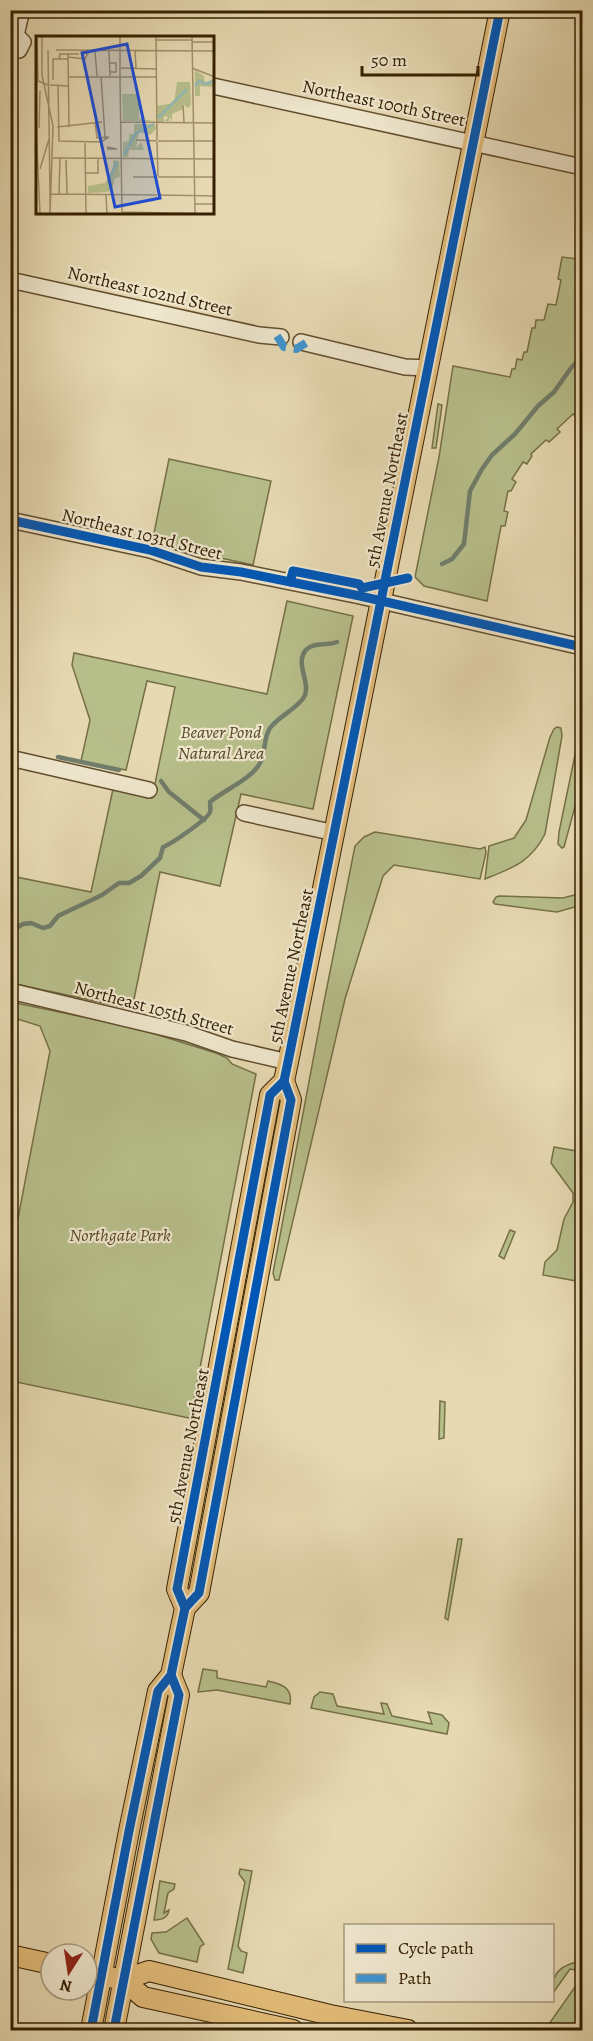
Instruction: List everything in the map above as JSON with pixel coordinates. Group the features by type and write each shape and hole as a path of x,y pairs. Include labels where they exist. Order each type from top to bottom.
{"main road":[{"name":"5th Avenue Northeast","path":"99,1951 158,1691 171,1676 185,1608 177,1589 226,1340 233,1289 270,1095 286,1071 500,10"},
{"name":"5th Avenue Northeast","path":"114,2031 179,1695 171,1676"},
{"path":"10,1955 39,1961"},
{"path":"123,1980 149,1971 330,2015 408,2031"},
{"path":"99,1974 123,1980 143,1997 294,2031"},
{"name":"5th Avenue Northeast","path":"92,2031 93,2002"}],"street":[{"path":"17,47 22,10"},
{"name":"Northeast 100th Street","path":"214,86 582,166"},
{"name":"Northeast 102nd Street","path":"10,280 259,336 281,338"},
{"path":"301,342 409,368 428,369"},
{"name":"Northeast 103rd Street","path":"10,520 150,550 201,567 241,572 381,601 582,646"},
{"path":"10,758 149,790"},
{"path":"244,813 335,833"},
{"name":"Northeast 105th Street","path":"10,991 186,1033 286,1071"}],"green space":[{"path":"578,256 582,257 582,410 576,417 573,414 557,429 560,432 549,442 546,440 531,454 527,464 523,462 512,479 516,482 511,491 508,491 504,511 508,512 505,526 501,526 487,601 424,586 415,577 439,457 453,366 510,377 517,359 522,360 524,352 527,352 536,320 544,320 548,304 556,305 561,280 558,279 562,257 577,259"},
{"path":"438,404 442,405 436,448 432,448"},
{"path":"169,459 271,481 253,565 152,543"},
{"name":"Beaver Pond Natural Area","path":"287,601 353,616 313,809 241,794 220,886 160,872 132,1009 11,983 11,876 91,892 113,789 152,798 175,687 147,681 126,770 81,761 90,720 72,665 74,653 267,694"},
{"path":"582,721 582,781 562,848 558,844 559,832"},
{"path":"557,727 561,728 562,736 545,834 540,844 527,858 485,879 489,846 514,838 526,820 550,737"},
{"path":"375,832 480,849 485,847 486,853 480,879 394,865 383,876 345,999 279,1280 275,1280 273,1273 355,846 364,837"},
{"path":"582,893 582,905 557,912 493,902 499,896 563,898"},
{"name":"Northgate Park","path":"11,1002 136,1028 216,1053 227,1058 232,1064 256,1074 192,1410 194,1419 11,1381 11,1255 50,1051 40,1026 11,1017"},
{"path":"554,1147 582,1152 582,1282 543,1275 545,1262 557,1250 564,1219 573,1202 573,1193 551,1163"},
{"path":"510,1230 515,1232 504,1259 499,1256"},
{"path":"440,1401 445,1402 444,1438 439,1439"},
{"path":"458,1539 462,1539 448,1620 445,1618"},
{"path":"203,1669 217,1671 217,1678 266,1687 268,1681 278,1684 288,1690 290,1704 217,1690 198,1692"},
{"path":"320,1692 333,1694 337,1706 384,1714 381,1703 387,1704 392,1716 432,1724 428,1712 442,1715 449,1723 447,1734 311,1708 314,1697"},
{"path":"240,1869 252,1871 238,1946 241,1951 247,1953 243,1973 228,1969 245,1882 239,1874"},
{"path":"160,1881 175,1884 174,1889 168,1893 164,1913 169,1910 166,1917 154,1920"},
{"path":"187,1918 204,1944 200,1947 197,1962 159,1953 151,1939 152,1933 166,1932"},
{"path":"573,1963 582,1963 582,1971 570,1969 554,1992 554,1980 563,1967"},
{"path":"582,1977 582,2030 549,2024"}],"waterway":[{"path":"442,564 452,559 464,544 470,491 482,469 492,455 554,392 582,356"},
{"path":"10,932 23,924 31,923 43,928 50,926 58,916 102,895 119,883 129,883 141,876 160,858 163,847 189,831 208,815 210,802 256,769 262,759 270,728 304,697 306,685 302,666 303,654 310,647 337,642"},
{"path":"58,757 119,770"},
{"path":"161,781 169,792 204,820"}],"marked path":[{"path":"277,336 284,347 296,349 306,343"}],"cycle path":[{"path":"91,2030 158,1691 171,1675 185,1608 177,1589 270,1095 284,1081 500,10"},
{"path":"10,520 150,550 201,567 241,572 360,596 582,647"},
{"path":"290,582 293,571 359,584 362,588 408,578"},
{"path":"185,1608 199,1593 211,1531 291,1100 284,1081"},
{"path":"114,2030 179,1695 171,1675"}]}
